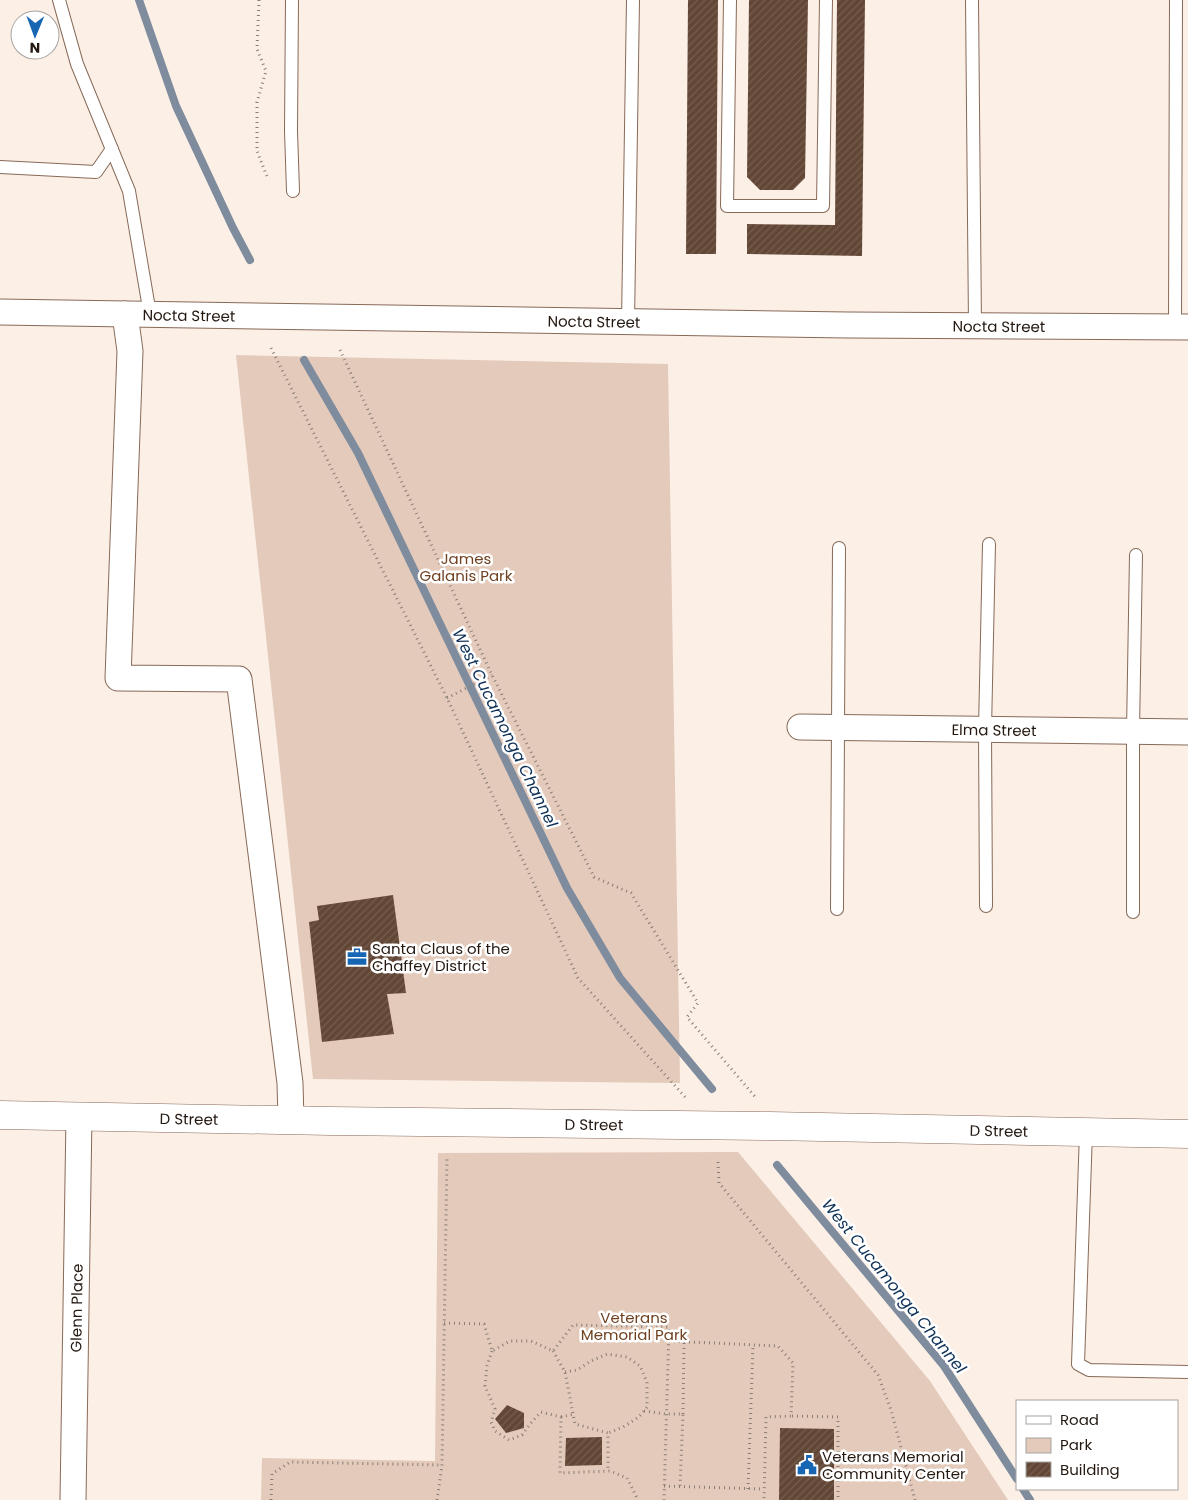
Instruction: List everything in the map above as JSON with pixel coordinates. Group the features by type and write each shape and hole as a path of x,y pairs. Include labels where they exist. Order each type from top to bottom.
{"street":[{"name":"Nocta Street","path":"0,312 628,322 1182,327"},
{"path":"125,314 130,351 118,678 239,679 290,1083 291,1120"},
{"name":"Elma Street","path":"800,727 1188,732"},
{"name":"D Street","path":"0,1115 1188,1134"},
{"name":"Glenn Place","path":"73,1500 79,1116"}],"lane":[{"path":"59,0 77,64 129,191 150,314"},
{"path":"292,0 291,131 293,191"},
{"path":"628,322 633,0"},
{"path":"730,0 727,206 823,206 826,0"},
{"path":"972,0 975,326"},
{"path":"1176,0 1182,327"},
{"path":"0,167 96,172 112,149"},
{"path":"986,906 985,729 989,544"},
{"path":"837,909 839,548"},
{"path":"1133,912 1133,731 1136,555"},
{"path":"1086,1132 1078,1364 1089,1370 1188,1372"}],"path":[{"path":"258,0 257,49 266,71 257,102 257,151 268,179"},
{"path":"271,348 447,698 578,978 687,1098"},
{"path":"340,350 492,675 594,877 631,893 698,1003 688,1017 758,1099"},
{"path":"447,698 492,675"},
{"path":"437,1500 442,1465 447,1156"},
{"path":"718,1162 719,1182 878,1376 891,1410 915,1500"},
{"path":"444,1324 484,1324 492,1351 486,1366 485,1386 495,1409 491,1422 495,1430 509,1440 522,1436 541,1412 561,1417 574,1414"},
{"path":"553,1351 573,1325 670,1326 664,1500"},
{"path":"492,1351 510,1341 531,1341 553,1351 565,1372 575,1424 608,1432 623,1428 640,1417 647,1406 647,1382 640,1366 627,1357 607,1354 590,1361 577,1370 565,1372"},
{"path":"669,1341 778,1346 793,1363 791,1416"},
{"path":"680,1487 684,1341"},
{"path":"748,1489 753,1345"},
{"path":"644,1411 683,1414"},
{"path":"764,1500 766,1417 791,1416 838,1417 838,1500"},
{"path":"561,1417 560,1472 608,1471 626,1478 638,1500"},
{"path":"608,1432 608,1471"},
{"path":"271,1500 272,1474 290,1462 442,1465"},
{"path":"664,1486 764,1490"}],"green space":[{"name":"James Galanis Park","path":"236,355 668,364 680,1083 313,1079"},
{"name":"Veterans Memorial Park","path":"738,1152 930,1381 1008,1500 261,1500 262,1458 435,1461 438,1153"}],"building":[{"path":"688,0 718,0 716,254 686,254"},
{"path":"749,0 808,0 805,178 793,190 760,190 747,177"},
{"path":"837,0 865,0 862,256 747,254 747,224 835,225"},
{"name":"Santa Claus of the Chaffey District","path":"393,895 406,993 387,994 394,1034 322,1042 309,922 319,920 317,906"},
{"path":"507,1405 524,1413 524,1428 506,1433 495,1419"},
{"name":"Veterans Memorial Community Center","path":"780,1428 834,1429 834,1500 779,1500"},
{"path":"602,1437 602,1465 565,1466 566,1438"}],"waterway":[{"name":"West Cucamonga Channel","path":"139,0 176,106 250,260"},
{"name":"West Cucamonga Channel","path":"304,360 358,453 567,888 620,978 712,1089"},
{"name":"West Cucamonga Channel","path":"777,1165 944,1366 1016,1477"},
{"name":"West Cucamonga Channel","path":"1024,1490 1030,1500"}],"place":[{"name":"Santa Claus of the Chaffey District","path":"357,957"},
{"name":"Veterans Memorial Community Center","path":"807,1465"}]}
